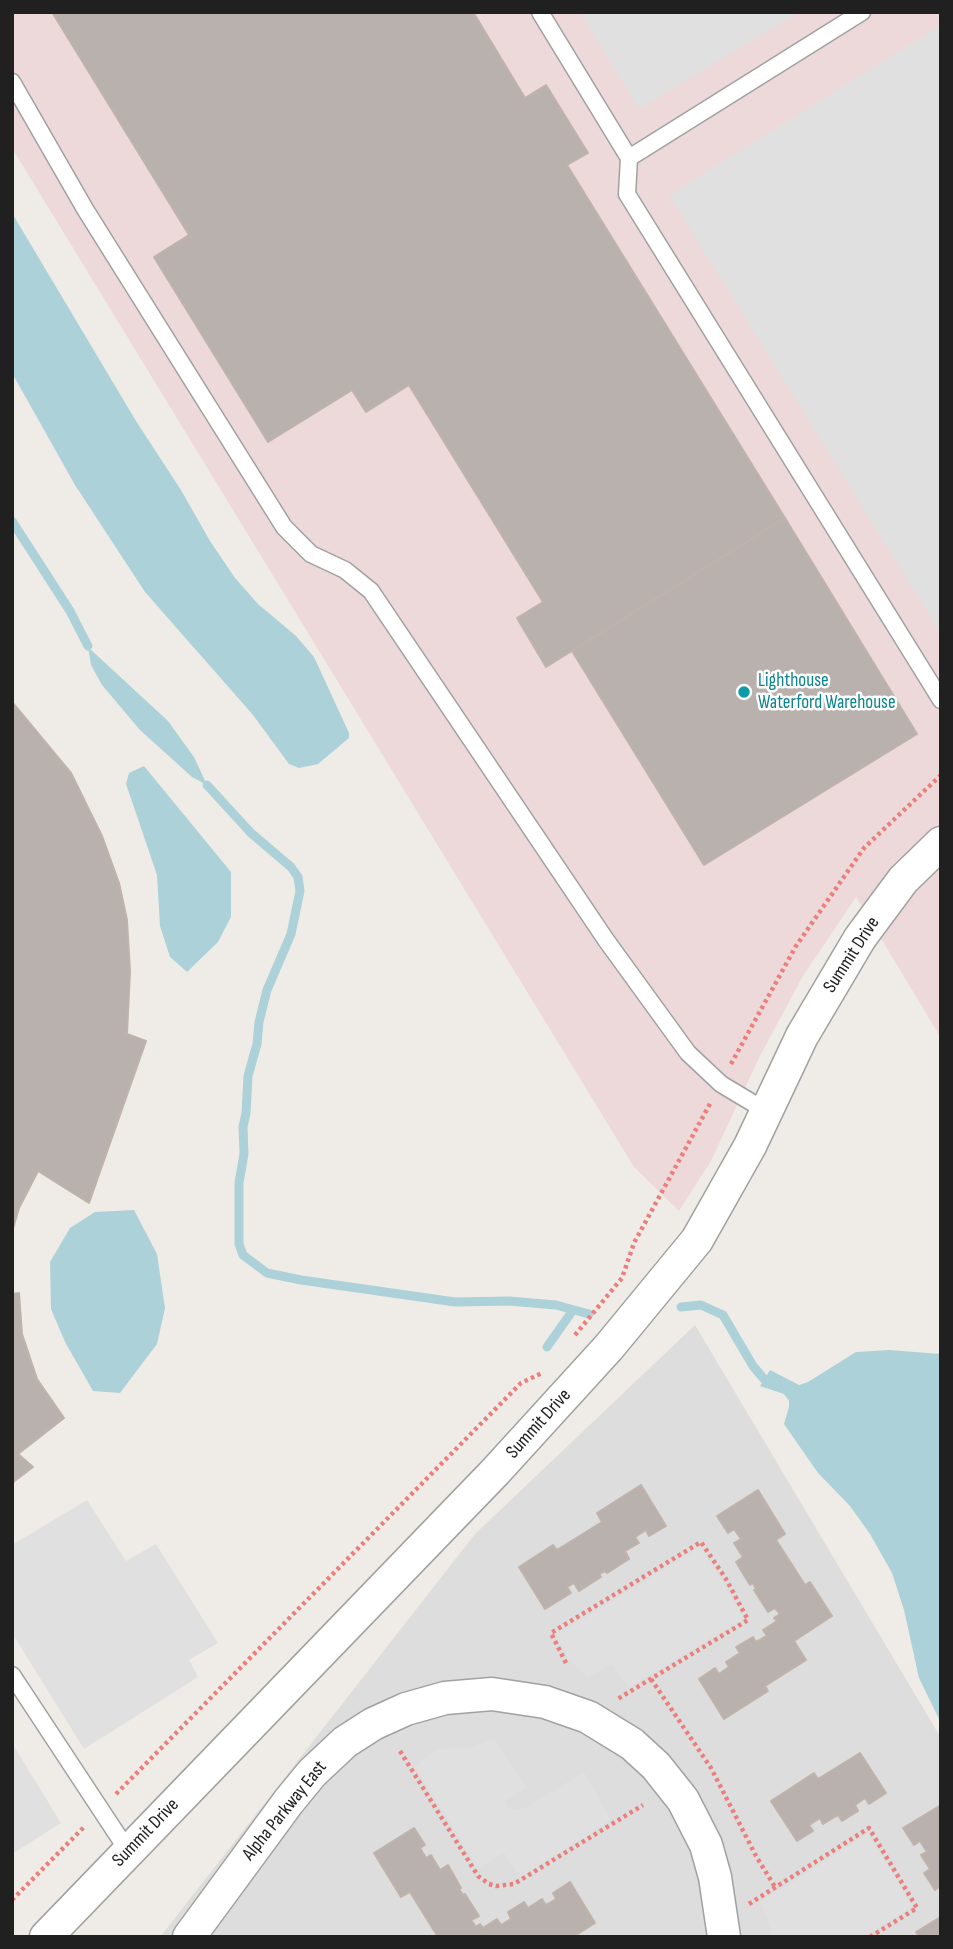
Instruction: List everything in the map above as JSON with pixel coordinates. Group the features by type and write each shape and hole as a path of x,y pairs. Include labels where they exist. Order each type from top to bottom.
{"street":[{"name":"Summit Drive","path":"46,1937 495,1472 610,1347 697,1240 750,1146 802,1036 860,937 903,880 941,843"},
{"name":"Alpha Parkway East","path":"189,1937 289,1801 345,1742 391,1715 421,1704 457,1696 492,1695 545,1702 579,1713 613,1731 656,1766 683,1800 706,1845 732,1923"}],"lane":[{"path":"540,12 629,158 627,194 941,700"},
{"path":"629,158 862,12"},
{"path":"12,82 85,209 284,527 311,554 345,570 371,591 606,940 688,1053 721,1084 766,1111"},
{"path":"12,1675 128,1851"}],"path":[{"path":"570,1340 622,1278 634,1243 796,946 864,848 941,775"},
{"path":"12,1900 521,1383 544,1372"},
{"path":"566,1663 551,1633 701,1542 726,1579 748,1620 606,1706"},
{"path":"650,1679 712,1768 756,1856 775,1887"},
{"path":"400,1751 475,1871 483,1881 496,1886 514,1884 643,1805"},
{"path":"732,1923 775,1887 869,1828 917,1908 870,1937"}],"shaded area":[{"path":"12,12 941,12 941,1038 856,897 803,976 760,1056 711,1161 679,1211 634,1167 12,148"},
{"path":"580,12 799,12 639,109"},
{"path":"941,25 941,634 669,195"},
{"path":"695,1325 941,1738 941,1937 160,1937 475,1534"},
{"path":"87,1500 126,1561 156,1544 218,1643 189,1660 198,1677 84,1749 12,1633 12,1545"},
{"path":"700,1547 743,1619 629,1687 612,1665 587,1677 569,1660 557,1635"},
{"path":"494,1738 527,1788 504,1802 507,1807 517,1810 525,1808 584,1772 611,1820 520,1877 504,1853 478,1868 415,1767 436,1749 469,1748"},
{"path":"12,1743 61,1823 12,1854"},
{"path":"867,1834 912,1907 863,1937 770,1937 761,1902"}],"water":[{"path":"12,213 136,421 235,578 258,604 296,636 314,657 349,733 349,738 318,764 299,768 289,764 253,715 145,592 75,485 12,373"},
{"path":"88,647 168,721 194,757 207,785 192,777 140,730 102,685 91,665"},
{"path":"144,766 231,872 231,917 218,942 187,972 170,957 160,926 157,875 126,784 129,773"},
{"path":"134,1210 157,1254 165,1308 157,1344 120,1393 93,1391 65,1342 51,1309 50,1262 70,1228 95,1212"},
{"path":"889,1350 941,1354 941,1723 919,1678 904,1610 892,1573 850,1506 818,1473 784,1424 789,1401 784,1394 760,1386 770,1370 799,1385 856,1352"}],"building":[{"path":"52,12 473,12 525,98 546,85 588,153 567,165 785,518 546,667 517,618 543,602 409,385 366,412 352,390 268,442 154,257 189,235"},
{"name":"Lighthouse Waterford Warehouse","path":"785,518 917,734 704,865 572,651"},
{"path":"12,702 71,773 102,836 119,883 127,920 130,971 127,1034 146,1041 89,1203 38,1171 19,1208 12,1232"},
{"path":"19,1293 22,1334 37,1379 64,1418 18,1454 33,1467 12,1483 12,1294"},
{"path":"641,1485 666,1526 649,1536 646,1530 635,1537 639,1543 625,1551 629,1559 607,1573 605,1571 599,1574 601,1577 579,1591 574,1583 567,1587 571,1593 545,1609 519,1567 553,1545 557,1550 602,1522 597,1513"},
{"path":"758,1490 785,1534 776,1540 805,1585 810,1582 832,1616 794,1641 806,1660 765,1686 768,1691 724,1719 699,1679 715,1668 719,1674 729,1667 726,1662 740,1653 736,1647 753,1637 756,1642 767,1636 763,1630 777,1621 774,1618 780,1614 775,1608 768,1612 754,1590 756,1589 753,1583 750,1585 736,1562 743,1557 734,1543 741,1539 734,1529 728,1533 717,1516"},
{"path":"860,1753 886,1793 869,1804 865,1798 855,1805 858,1811 842,1821 838,1815 823,1824 820,1818 809,1825 813,1831 797,1841 771,1801 814,1773 818,1779"},
{"path":"941,1805 941,1886 935,1890 924,1873 930,1869 921,1855 927,1852 920,1841 914,1845 903,1828"},
{"path":"414,1828 425,1845 420,1848 426,1858 431,1855 440,1870 448,1865 461,1888 459,1889 479,1916 471,1920 476,1927 480,1924 483,1928 497,1919 501,1925 511,1919 508,1912 524,1902 528,1908 542,1899 546,1905 556,1899 553,1893 570,1882 595,1923 573,1937 438,1937 410,1892 401,1897 374,1853"},
{"path":"939,1918 941,1937 915,1937 918,1934 916,1932"}],"waterway":[{"path":"12,521 70,611 88,646"},
{"path":"207,785 251,833 291,867 298,877 300,891 291,934 267,990 248,1076 243,1127 244,1154 239,1183 239,1244 243,1255 267,1273 301,1280 455,1302 509,1301 556,1305 589,1314"},
{"path":"681,1307 701,1305 723,1315 753,1366 764,1379"},
{"path":"547,1347 573,1310"}],"place":[{"name":"Lighthouse Waterford Warehouse","path":"744,692"}]}
